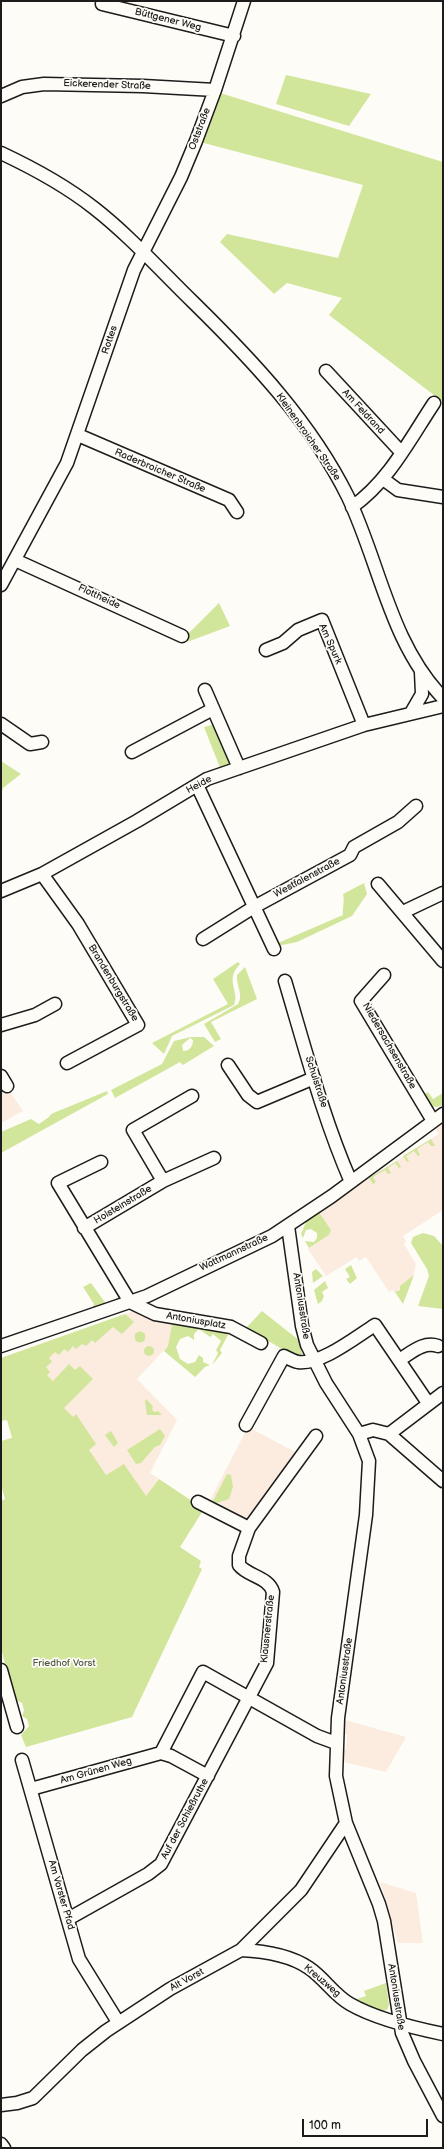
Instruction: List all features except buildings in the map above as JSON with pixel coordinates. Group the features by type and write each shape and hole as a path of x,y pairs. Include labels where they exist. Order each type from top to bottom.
{"street":[{"name":"Oststraße","path":"143,252 181,177 215,90 234,36 244,1"},
{"name":"Büttgener Weg","path":"102,4 234,36"},
{"name":"Eickerender Straße","path":"1,96 22,86 44,84 128,85 215,90"},
{"path":"1,153 43,175 84,201 143,252"},
{"name":"Rottes","path":"1,585 57,485 78,435 124,298 143,252"},
{"name":"Kleinenbroicher Straße","path":"143,252 246,354 264,375 324,456 352,507 402,638 422,672 443,698"},
{"name":"Am Feldrand","path":"326,372 401,452"},
{"path":"352,507 370,494 383,479 434,402"},
{"name":"Raderbroicher Straße","path":"78,435 229,500 237,512"},
{"path":"383,479 398,490 443,497"},
{"name":"Flottheide","path":"15,560 182,636"},
{"name":"Am Spurk","path":"266,650 283,643 298,630 322,620 364,725"},
{"path":"411,712 422,694 422,672"},
{"path":"205,690 239,768"},
{"name":"Heide","path":"1,891 42,874 197,785 239,768 364,725 411,712 443,706"},
{"path":"132,752 213,709"},
{"path":"1,724 30,744 42,742"},
{"path":"197,785 274,949"},
{"name":"Westfalenstraße","path":"203,938 254,907 350,855 354,847 398,822 416,806"},
{"name":"Brandenburgstraße","path":"42,874 78,924 138,1025 66,1063"},
{"path":"378,884 443,961"},
{"path":"403,912 443,893"},
{"path":"432,947 443,942"},
{"name":"Niedersachsenstraße","path":"384,975 362,1001 438,1117"},
{"name":"Schulstraße","path":"285,981 314,1078 342,1161 351,1182"},
{"path":"1,1025 35,1015 55,1004"},
{"path":"228,1066 248,1095 258,1102 314,1078"},
{"name":"Holsteinstraße","path":"163,1181 133,1130 192,1096"},
{"name":"Wattmannstraße","path":"1,1346 147,1296 288,1226 351,1182 438,1117"},
{"name":"Holsteinstraße","path":"84,1228 163,1181 214,1158"},
{"name":"Holsteinstraße","path":"101,1162 58,1183 130,1302"},
{"name":"Antoniusstraße","path":"288,1226 304,1335 313,1359 359,1434 369,1461 370,1477 336,1743 336,1776 346,1823 379,1904 384,1921 400,2022 409,2050 443,2116"},
{"name":"Antoniusplatz","path":"130,1302 155,1314 231,1327 262,1343"},
{"path":"246,1425 284,1356 298,1362 329,1354 375,1325 428,1403"},
{"path":"399,1360 422,1346 438,1346"},
{"path":"388,1434 443,1393"},
{"path":"359,1434 373,1430 388,1434 443,1481"},
{"name":"Klausnerstraße","path":"250,1698 267,1663 273,1592 268,1584 239,1565 239,1556 249,1528 316,1436"},
{"path":"198,1502 249,1528"},
{"path":"1,1670 17,1727"},
{"path":"208,1776 171,1756 161,1753 203,1672 317,1736 336,1743"},
{"name":"Auf der Schießruthe","path":"68,1919 148,1874 162,1864 250,1698"},
{"name":"Am Grünen Weg","path":"31,1789 161,1753"},
{"name":"Am Vorster Pfad","path":"22,1760 79,1959 118,2022"},
{"name":"Alt Vorst","path":"1,2105 18,2103 33,2098 82,2050 118,2022 170,1989 242,1950 300,1890 346,1823"},
{"name":"Kreuzweg","path":"242,1950 254,1950 294,1960 309,1968 352,2005 400,2022 443,2034"},
{"path":"1,2144 4,2148"}],"shaded area":[{"path":"1,1089 3,1092 8,1089 23,1111 1,1123"},
{"path":"443,1123 443,1210 403,1236 406,1242 404,1244 416,1264 413,1277 395,1293 393,1290 389,1292 366,1257 359,1261 357,1257 326,1276 308,1249 329,1235 331,1230 319,1212 351,1189 439,1134 435,1128"},
{"path":"134,1311 176,1321 172,1324 168,1346 137,1379 177,1420 150,1473 159,1479 65,1605 1,1399 1,1358"},
{"path":"248,1427 297,1453 249,1520 243,1521 208,1504"},
{"path":"345,1720 406,1737 386,1772 344,1762 343,1750 346,1749 347,1735 344,1734"},
{"path":"380,1882 416,1893 423,1943 398,1943"}],"green space":[{"path":"286,75 371,94 349,126 276,104"},
{"path":"217,92 443,162 443,402 329,315 342,298 287,283 274,294 220,242 227,234 338,258 363,185 200,142"},
{"path":"219,603 230,626 187,642 185,637"},
{"path":"212,725 217,727 231,763 228,767 221,770 204,727"},
{"path":"1,761 21,774 3,788 1,794"},
{"path":"364,883 367,894 352,916 297,942 277,946 278,943 343,915 343,894"},
{"path":"238,962 240,964 233,975 235,995 234,1005 172,1036 164,1054 152,1043 228,1004 213,979"},
{"path":"245,967 257,999 211,1022 221,1039 215,1042 204,1024 238,1004 240,1001 240,994 237,975"},
{"path":"191,1037 204,1037 214,1046 183,1065 180,1062 115,1098 111,1090 162,1064 174,1041","holes":["190,1038 193,1040 191,1048 183,1051 182,1045"]},
{"path":"107,1091 108,1094 1,1153 1,1132 31,1119 39,1124 51,1114"},
{"path":"428,1092 433,1099 443,1093 443,1105 437,1107 429,1106 422,1096"},
{"path":"431,1139 435,1146 431,1146 428,1142 417,1149 420,1155 418,1156 414,1151 406,1156 409,1161 407,1162 403,1156"},
{"path":"397,1161 401,1167 399,1168 395,1163 388,1168 391,1173 388,1174 385,1170 373,1177 376,1182 373,1184 369,1178"},
{"path":"319,1212 331,1230 329,1235 309,1248 305,1241 314,1242 317,1238 317,1233 311,1229 306,1230 303,1238 301,1234 306,1222"},
{"path":"423,1233 434,1236 443,1246 443,1309 418,1306 429,1276 427,1269 411,1243 413,1237"},
{"path":"351,1265 357,1278 350,1284 346,1279 350,1277 345,1269"},
{"path":"316,1269 323,1276 313,1283 312,1272"},
{"path":"414,1275 403,1304 395,1292 400,1290 400,1286"},
{"path":"325,1281 328,1288 322,1292 324,1296 322,1301 318,1304 314,1290"},
{"path":"91,1283 107,1305 121,1295 123,1300 91,1311 94,1304 83,1287"},
{"path":"125,1308 130,1309 1,1353 1,1351 112,1315"},
{"path":"262,1311 300,1341 302,1354 294,1356 246,1328"},
{"name":"Friedhof Vorst","path":"125,1314 134,1322 122,1334 113,1327 95,1343 92,1340 86,1346 82,1344 76,1349 73,1346 68,1352 64,1349 59,1355 55,1352 49,1358 52,1362 46,1367 50,1372 47,1375 53,1381 69,1364 75,1370 80,1366 93,1379 64,1408 73,1417 76,1414 96,1444 89,1450 106,1475 124,1464 146,1496 159,1479 204,1509 180,1547 201,1561 199,1567 202,1569 132,1717 26,1747 21,1735 29,1726 27,1719 22,1716 24,1710 22,1703 14,1699 1,1648 1,1501 5,1499 1,1485 1,1441 12,1438 7,1420 1,1421 1,1358"},
{"path":"176,1321 226,1331 228,1335 220,1350 222,1353 212,1365 218,1353 216,1350 221,1341 213,1334 210,1337 199,1329 194,1334 194,1340 188,1336 180,1339 176,1347 180,1359 188,1364 195,1362 199,1355 203,1358 203,1362 210,1365 205,1367 195,1377 164,1351 168,1346 172,1324"},
{"path":"140,1331 144,1333 146,1337 144,1341 140,1343 136,1341 134,1337 136,1333"},
{"path":"147,1346 151,1346 153,1347 153,1355 147,1356 144,1353 144,1349"},
{"path":"146,1399 153,1406 152,1410 155,1412 158,1411 162,1415 147,1415"},
{"path":"160,1429 165,1436 160,1445 155,1447 141,1463 136,1464 127,1450"},
{"path":"111,1431 118,1443 114,1447 105,1435"},
{"path":"227,1474 231,1475 233,1487 229,1499 211,1505"},
{"path":"386,1983 389,2005 387,2010 383,2011 374,2009 354,2000 366,1996 364,1991"}]}
